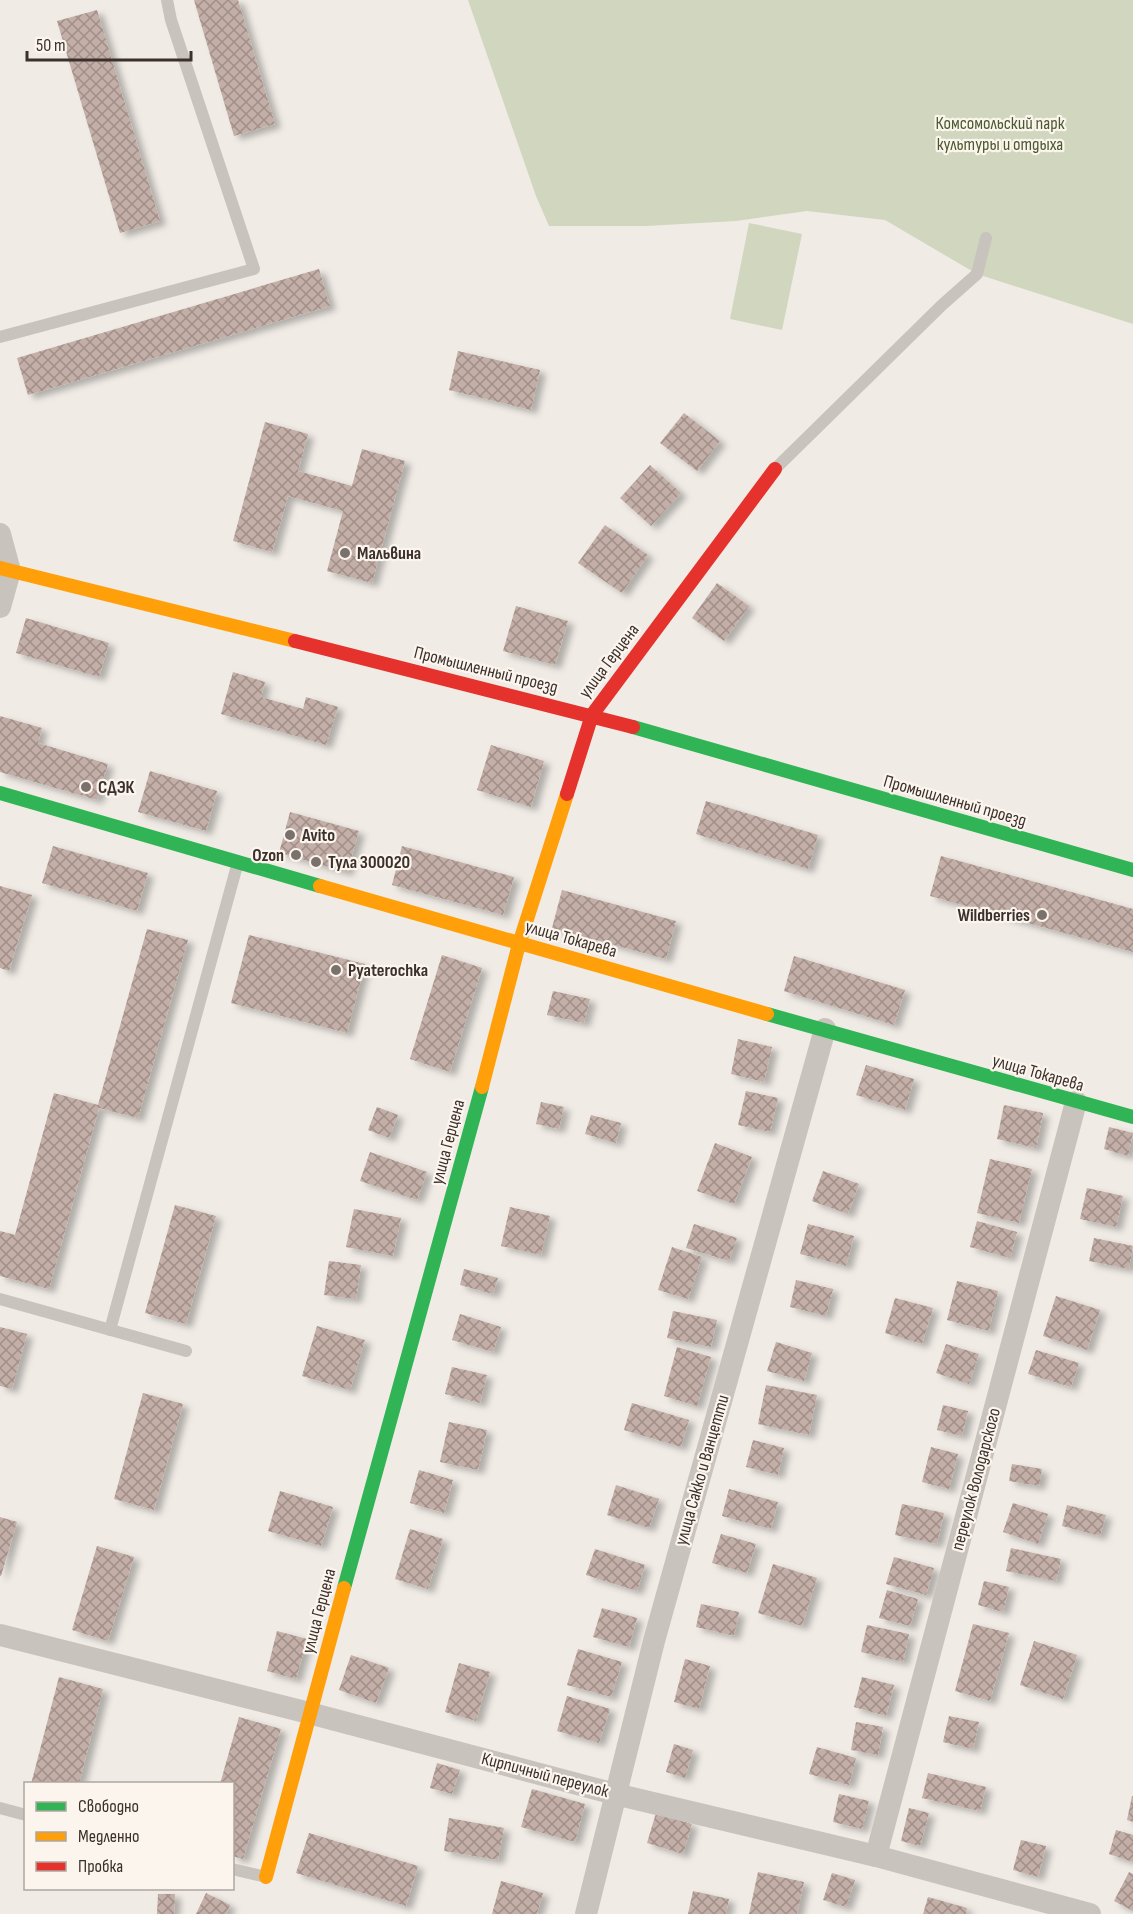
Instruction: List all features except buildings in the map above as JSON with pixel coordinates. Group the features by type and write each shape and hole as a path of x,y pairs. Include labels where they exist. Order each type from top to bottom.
{"street":[{"name":"улица Герцена","path":"266,1877 309,1713 474,1117 519,944 592,715 775,469"},
{"path":"0,534 5,569 0,607"},
{"name":"Промышленный проезд","path":"5,569 592,715 1133,870"},
{"name":"улица Токарева","path":"0,793 519,944 1133,1117"},
{"name":"улица Сакко и Ванцетти","path":"586,1914 654,1641 825,1029"},
{"name":"переулок Володарского","path":"876,1856 1076,1102"},
{"name":"Кирпичный переулок","path":"0,1635 309,1713 615,1794 876,1856 1090,1914"}],"lane":[{"path":"0,337 254,269 171,20 167,0"},
{"path":"775,469 976,274 986,238"},
{"path":"110,1330 238,862"},
{"path":"0,1299 186,1351"},
{"path":"0,1809 24,1815"},
{"path":"234,1869 266,1877"}],"green space":[{"name":"Комсомольский парк культуры и отдыха","path":"468,0 1133,0 1133,324 977,274 885,220 807,211 736,221 646,226 549,226 536,196"},
{"path":"749,223 802,234 782,330 730,319"}],"traffic: fast":[{"path":"633,727 1133,870"},
{"path":"0,793 320,886"},
{"path":"767,1014 1133,1117"},
{"path":"344,1588 482,1087"}],"traffic: slow":[{"path":"0,568 295,641"},
{"path":"482,1087 519,944 567,794"},
{"path":"320,886 767,1014"},
{"path":"266,1877 344,1588"}],"traffic: jam":[{"path":"567,794 592,715 775,469"},
{"path":"295,641 633,727"}],"place":[{"name":"Мальвина","path":"345,553"},
{"name":"СДЭК","path":"86,787"},
{"name":"Avito","path":"290,835"},
{"name":"Ozon","path":"296,855"},
{"name":"Тула 300020","path":"316,862"},
{"name":"Wildberries","path":"1042,915"},
{"name":"Pyaterochka","path":"336,970"}]}
